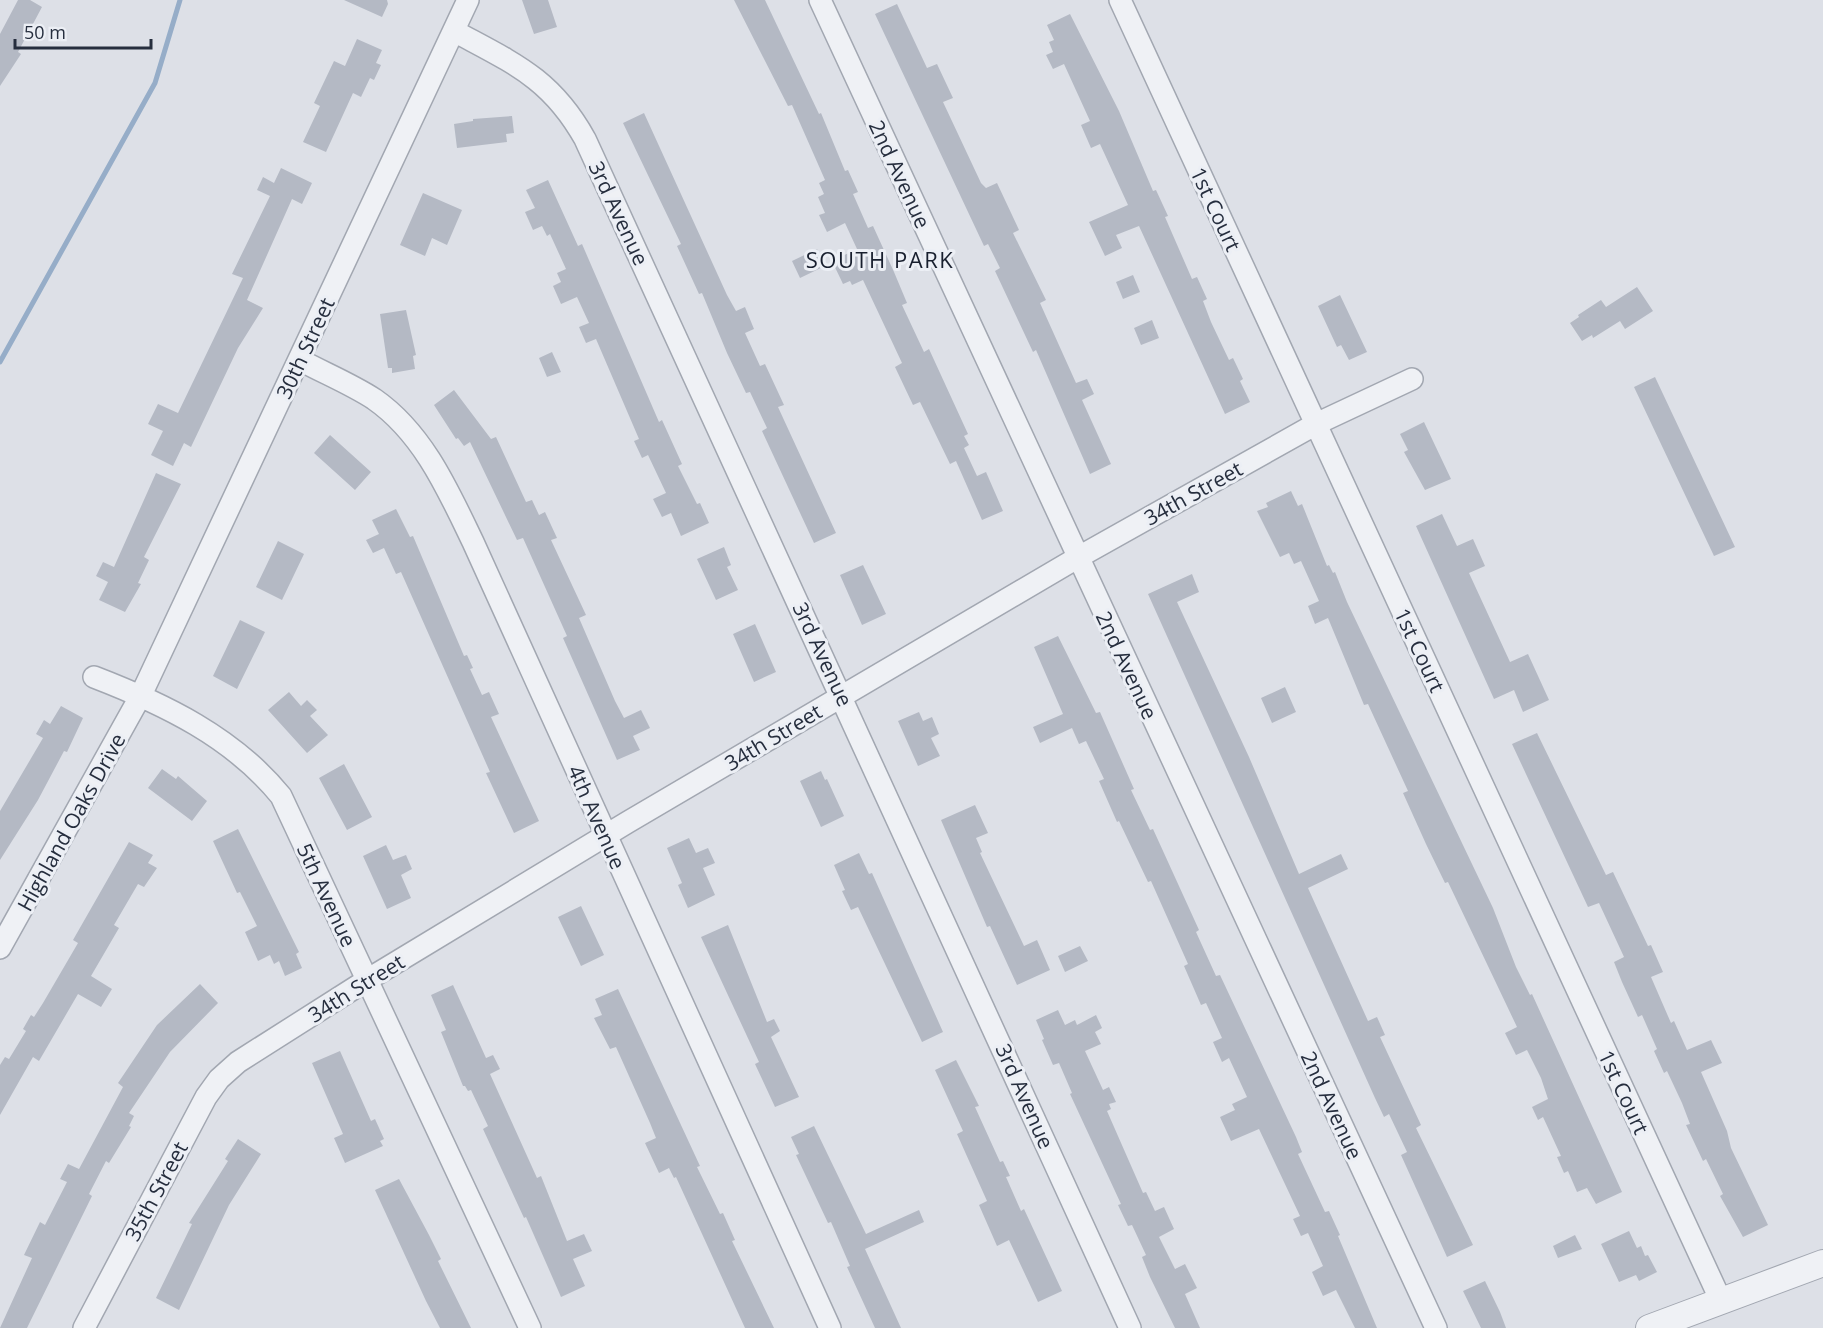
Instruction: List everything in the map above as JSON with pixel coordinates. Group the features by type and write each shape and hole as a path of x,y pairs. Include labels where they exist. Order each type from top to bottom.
{"street":[{"name":"30th Street","path":"141,695 468,0"},
{"name":"2nd Avenue","path":"820,0 1436,1328"},
{"name":"1st Court","path":"1120,0 1721,1301"},
{"name":"3rd Avenue","path":"454,31 530,72 562,102 575,121 842,695 1130,1328"},
{"name":"4th Avenue","path":"300,360 373,398 406,428 420,445 444,483 473,542 830,1328"},
{"name":"34th Street","path":"238,1062 367,980 842,695 1077,558 1316,424 1412,379"},
{"name":"5th Avenue","path":"94,676 141,695 236,749 281,796 530,1328"},
{"name":"Highland Oaks Drive","path":"0,948 141,695"},
{"name":"35th Street","path":"84,1328 206,1097 219,1079 238,1062"},
{"path":"1649,1328 1823,1263"}],"building":[{"path":"18,0 30,0 42,7 18,52 21,54 0,86 0,34"},
{"path":"344,0 387,0 388,4 382,17"},
{"path":"522,0 548,0 557,27 534,34"},
{"path":"734,0 765,0 819,114 821,113 845,171 848,170 858,192 853,194 868,228 873,226 894,272 907,303 902,305 924,352 929,349 968,434 964,436 969,445 964,448 977,476 986,472 1003,511 982,520 956,461 950,464 920,402 913,405 895,367 902,363 863,280 852,285 850,281 843,284 832,261 857,249 845,223 827,232 819,215 825,213 818,197 824,194 819,183 825,180 792,105 788,106"},
{"path":"897,4 927,68 937,64 953,98 943,102 981,183 986,188 997,183 1019,230 1013,233 1046,300 1040,303 1076,383 1087,379 1094,394 1082,400 1111,464 1090,474 1036,350 1033,352 995,271 1000,268 988,244 984,246 875,14"},
{"path":"1070,14 1119,111 1153,191 1156,190 1168,216 1165,217 1192,279 1197,277 1207,299 1203,301 1211,322 1229,360 1233,358 1243,379 1240,381 1250,402 1225,414 1139,226 1116,235 1122,248 1105,256 1089,222 1128,205 1100,144 1091,148 1081,125 1090,121 1064,64 1053,69 1046,55 1053,52 1049,42 1054,40 1047,25"},
{"path":"357,39 382,50 376,63 381,65 374,80 370,78 361,97 353,93 326,152 303,142 320,106 314,103 334,61 345,66"},
{"path":"644,113 727,295 736,311 745,307 754,329 745,333 760,366 765,364 784,405 778,407 836,533 814,543 762,431 767,428 750,392 746,393 702,293 699,294 677,246 681,244 623,123"},
{"path":"512,116 514,133 506,134 507,142 457,148 454,124 473,121 473,119"},
{"path":"281,168 312,183 302,204 292,199 247,300 263,308 238,348 191,447 184,443 173,466 151,455 163,431 148,424 158,404 178,413 243,278 232,274 270,196 257,190 263,177 274,183"},
{"path":"548,180 578,246 582,244 659,422 662,420 682,464 678,466 709,523 681,536 671,513 662,517 653,499 666,493 648,455 642,458 634,441 639,439 596,339 586,343 579,327 589,323 577,297 561,304 553,286 561,282 557,273 566,269 550,234 547,236 542,226 533,230 525,212 535,208 526,190"},
{"path":"423,193 462,210 447,245 432,238 425,256 400,245"},
{"path":"817,249 825,266 800,278 792,261"},
{"path":"1133,275 1140,292 1123,299 1116,282"},
{"path":"1637,287 1653,311 1625,329 1620,321 1593,338 1592,335 1582,341 1570,323 1579,317 1578,315 1601,300 1606,307"},
{"path":"1340,295 1367,352 1349,360 1341,345 1337,347 1318,306"},
{"path":"406,310 416,355 413,356 415,369 392,373 392,368 388,368 380,314"},
{"path":"1152,320 1159,338 1141,345 1134,328"},
{"path":"552,352 561,372 547,377 539,358"},
{"path":"1655,377 1735,547 1714,556 1634,387"},
{"path":"454,390 491,439 496,437 526,502 532,500 539,515 545,512 557,538 551,540 586,615 579,618 615,701 624,718 641,710 650,728 633,736 640,750 617,760 563,638 567,636 523,538 517,540 470,442 464,446 458,438 456,439 434,405"},
{"path":"1424,422 1451,479 1425,490 1404,452 1408,450 1400,434"},
{"path":"330,435 371,472 355,490 314,453"},
{"path":"156,473 181,484 144,557 149,560 138,583 141,584 125,612 99,600 108,582 96,576 103,562 114,567"},
{"path":"1291,491 1298,506 1302,504 1327,566 1329,565 1333,573 1335,572 1347,602 1493,908 1516,967 1530,995 1532,994 1622,1192 1596,1204 1587,1188 1577,1192 1568,1171 1564,1173 1557,1157 1561,1156 1543,1117 1538,1120 1532,1107 1548,1099 1541,1078 1527,1050 1516,1055 1505,1033 1517,1027 1448,882 1445,883 1426,844 1403,793 1408,791 1368,704 1364,705 1328,618 1315,624 1308,606 1319,601 1301,561 1294,564 1289,553 1280,557 1257,511 1268,507 1266,503"},
{"path":"396,509 410,537 413,536 464,656 467,655 473,668 470,669 482,695 489,692 499,714 491,717 539,821 514,833 486,773 490,772 401,572 396,574 384,548 373,553 366,540 379,534 372,520"},
{"path":"1442,514 1457,546 1473,539 1485,566 1469,573 1510,662 1528,654 1549,700 1523,712 1514,690 1494,699 1416,526"},
{"path":"278,541 304,554 282,600 256,587"},
{"path":"724,547 731,565 727,567 738,590 716,600 697,559"},
{"path":"863,565 886,614 862,625 840,575"},
{"path":"1192,574 1199,592 1177,602 1249,757 1299,874 1341,854 1348,869 1308,888 1368,1021 1377,1017 1385,1035 1380,1037 1421,1125 1416,1128 1473,1245 1447,1257 1401,1155 1407,1152 1389,1114 1384,1117 1375,1098 1148,594"},
{"path":"240,620 265,632 237,689 213,676"},
{"path":"755,624 776,672 754,682 733,634"},
{"path":"1058,636 1096,713 1100,712 1134,789 1131,790 1150,830 1153,829 1199,930 1196,932 1216,976 1220,975 1296,1137 1302,1152 1298,1154 1325,1212 1329,1211 1340,1235 1338,1236 1377,1328 1355,1328 1336,1290 1323,1296 1312,1272 1323,1266 1308,1233 1301,1236 1293,1219 1300,1216 1259,1129 1231,1141 1220,1117 1235,1110 1232,1104 1247,1097 1229,1058 1222,1062 1213,1042 1222,1038 1206,1003 1201,1005 1184,966 1188,964 1151,881 1148,882 1119,821 1117,822 1099,781 1104,779 1086,741 1079,744 1072,728 1040,743 1033,727 1063,714 1034,647"},
{"path":"1285,687 1296,712 1272,723 1261,698"},
{"path":"289,692 301,706 307,700 317,710 310,716 328,735 307,753 268,710"},
{"path":"61,706 83,718 67,752 64,751 38,800 0,860 0,811 43,738 36,734 44,720 50,724"},
{"path":"919,712 923,721 932,717 939,734 931,738 940,756 918,766 898,721"},
{"path":"1537,733 1606,875 1613,872 1648,946 1651,945 1663,972 1651,977 1671,1023 1674,1021 1687,1050 1711,1040 1722,1063 1701,1072 1727,1131 1731,1148 1768,1225 1743,1237 1720,1196 1723,1194 1706,1159 1703,1161 1686,1125 1690,1124 1682,1103 1667,1071 1664,1073 1654,1051 1657,1049 1642,1015 1638,1017 1622,982 1614,962 1624,957 1599,903 1588,907 1512,744"},
{"path":"344,764 372,817 347,830 319,778"},
{"path":"162,769 176,779 178,776 207,801 192,821 148,788"},
{"path":"821,771 844,816 821,827 800,781"},
{"path":"975,805 988,833 976,838 982,852 980,853 1024,946 1037,940 1050,970 1017,985 990,926 987,927 941,820"},
{"path":"238,829 299,952 296,954 302,968 285,976 279,961 274,964 270,955 258,961 245,932 257,926 240,892 237,893 213,841"},
{"path":"689,838 696,853 708,848 715,863 703,868 715,895 688,908 678,885 682,883 667,848"},
{"path":"129,842 153,855 148,863 157,868 144,887 138,884 114,925 119,928 91,976 112,989 101,1007 78,994 39,1061 33,1057 0,1115 0,1065 5,1057 9,1059 26,1031 23,1029 31,1015 34,1017 78,943 73,940"},
{"path":"386,845 393,860 406,855 412,869 401,875 411,898 387,909 363,856"},
{"path":"859,853 869,874 872,873 943,1032 922,1042 858,907 851,910 842,891 845,890 834,865"},
{"path":"581,906 604,955 581,966 558,917"},
{"path":"728,925 767,1022 774,1019 780,1031 771,1037 799,1097 775,1107 755,1064 759,1062 701,937"},
{"path":"1080,946 1088,961 1065,972 1058,956"},
{"path":"200,984 218,1003 170,1052 129,1113 134,1116 129,1126 131,1127 109,1163 106,1161 89,1194 92,1196 27,1328 0,1328 32,1258 24,1255 40,1222 45,1225 67,1182 60,1179 68,1164 79,1169 123,1087 118,1083 157,1025"},
{"path":"453,985 486,1058 493,1055 500,1069 490,1074 537,1178 541,1176 567,1241 584,1234 592,1251 573,1259 585,1286 561,1297 526,1217 524,1218 483,1129 488,1126 471,1090 468,1091 463,1086 441,1032 446,1030 431,995"},
{"path":"618,989 700,1166 697,1167 720,1214 723,1213 735,1240 732,1241 774,1328 745,1328 676,1177 674,1178 669,1168 659,1173 645,1143 656,1138 650,1123 616,1047 610,1049 594,1018 602,1015 595,999"},
{"path":"1058,1010 1065,1025 1075,1020 1077,1025 1096,1015 1102,1028 1095,1032 1101,1044 1085,1051 1103,1090 1109,1087 1116,1102 1109,1104 1111,1109 1107,1111 1143,1193 1146,1192 1155,1211 1164,1207 1174,1229 1159,1237 1175,1269 1185,1264 1197,1288 1185,1294 1200,1328 1175,1328 1142,1257 1146,1255 1132,1225 1128,1226 1118,1205 1121,1204 1070,1094 1072,1093 1059,1063 1053,1065 1036,1020"},
{"path":"340,1051 371,1121 375,1119 384,1139 380,1141 383,1146 345,1163 334,1138 343,1134 312,1063"},
{"path":"956,1060 979,1106 975,1107 1000,1162 1003,1161 1010,1176 1006,1177 1021,1211 1024,1209 1062,1291 1038,1302 1009,1240 997,1246 979,1205 987,1201 957,1134 963,1131 935,1070"},
{"path":"814,1126 866,1234 919,1210 924,1222 865,1249 901,1328 875,1328 847,1267 850,1266 831,1222 828,1223 796,1155 799,1154 791,1137"},
{"path":"238,1139 261,1154 229,1205 179,1310 156,1298 192,1224 189,1223 228,1161 225,1159"},
{"path":"399,1179 441,1259 438,1261 471,1328 440,1328 426,1301 375,1190"},
{"path":"1629,1231 1637,1248 1641,1246 1645,1256 1648,1255 1657,1272 1639,1281 1636,1275 1619,1282 1601,1244"},
{"path":"1575,1235 1582,1249 1558,1258 1553,1246"},
{"path":"1485,1281 1506,1328 1481,1328 1463,1291"}],"waterway":[{"path":"0,362 155,83 180,0"}],"district":[{"name":"SOUTH PARK","path":"880,259"}]}
